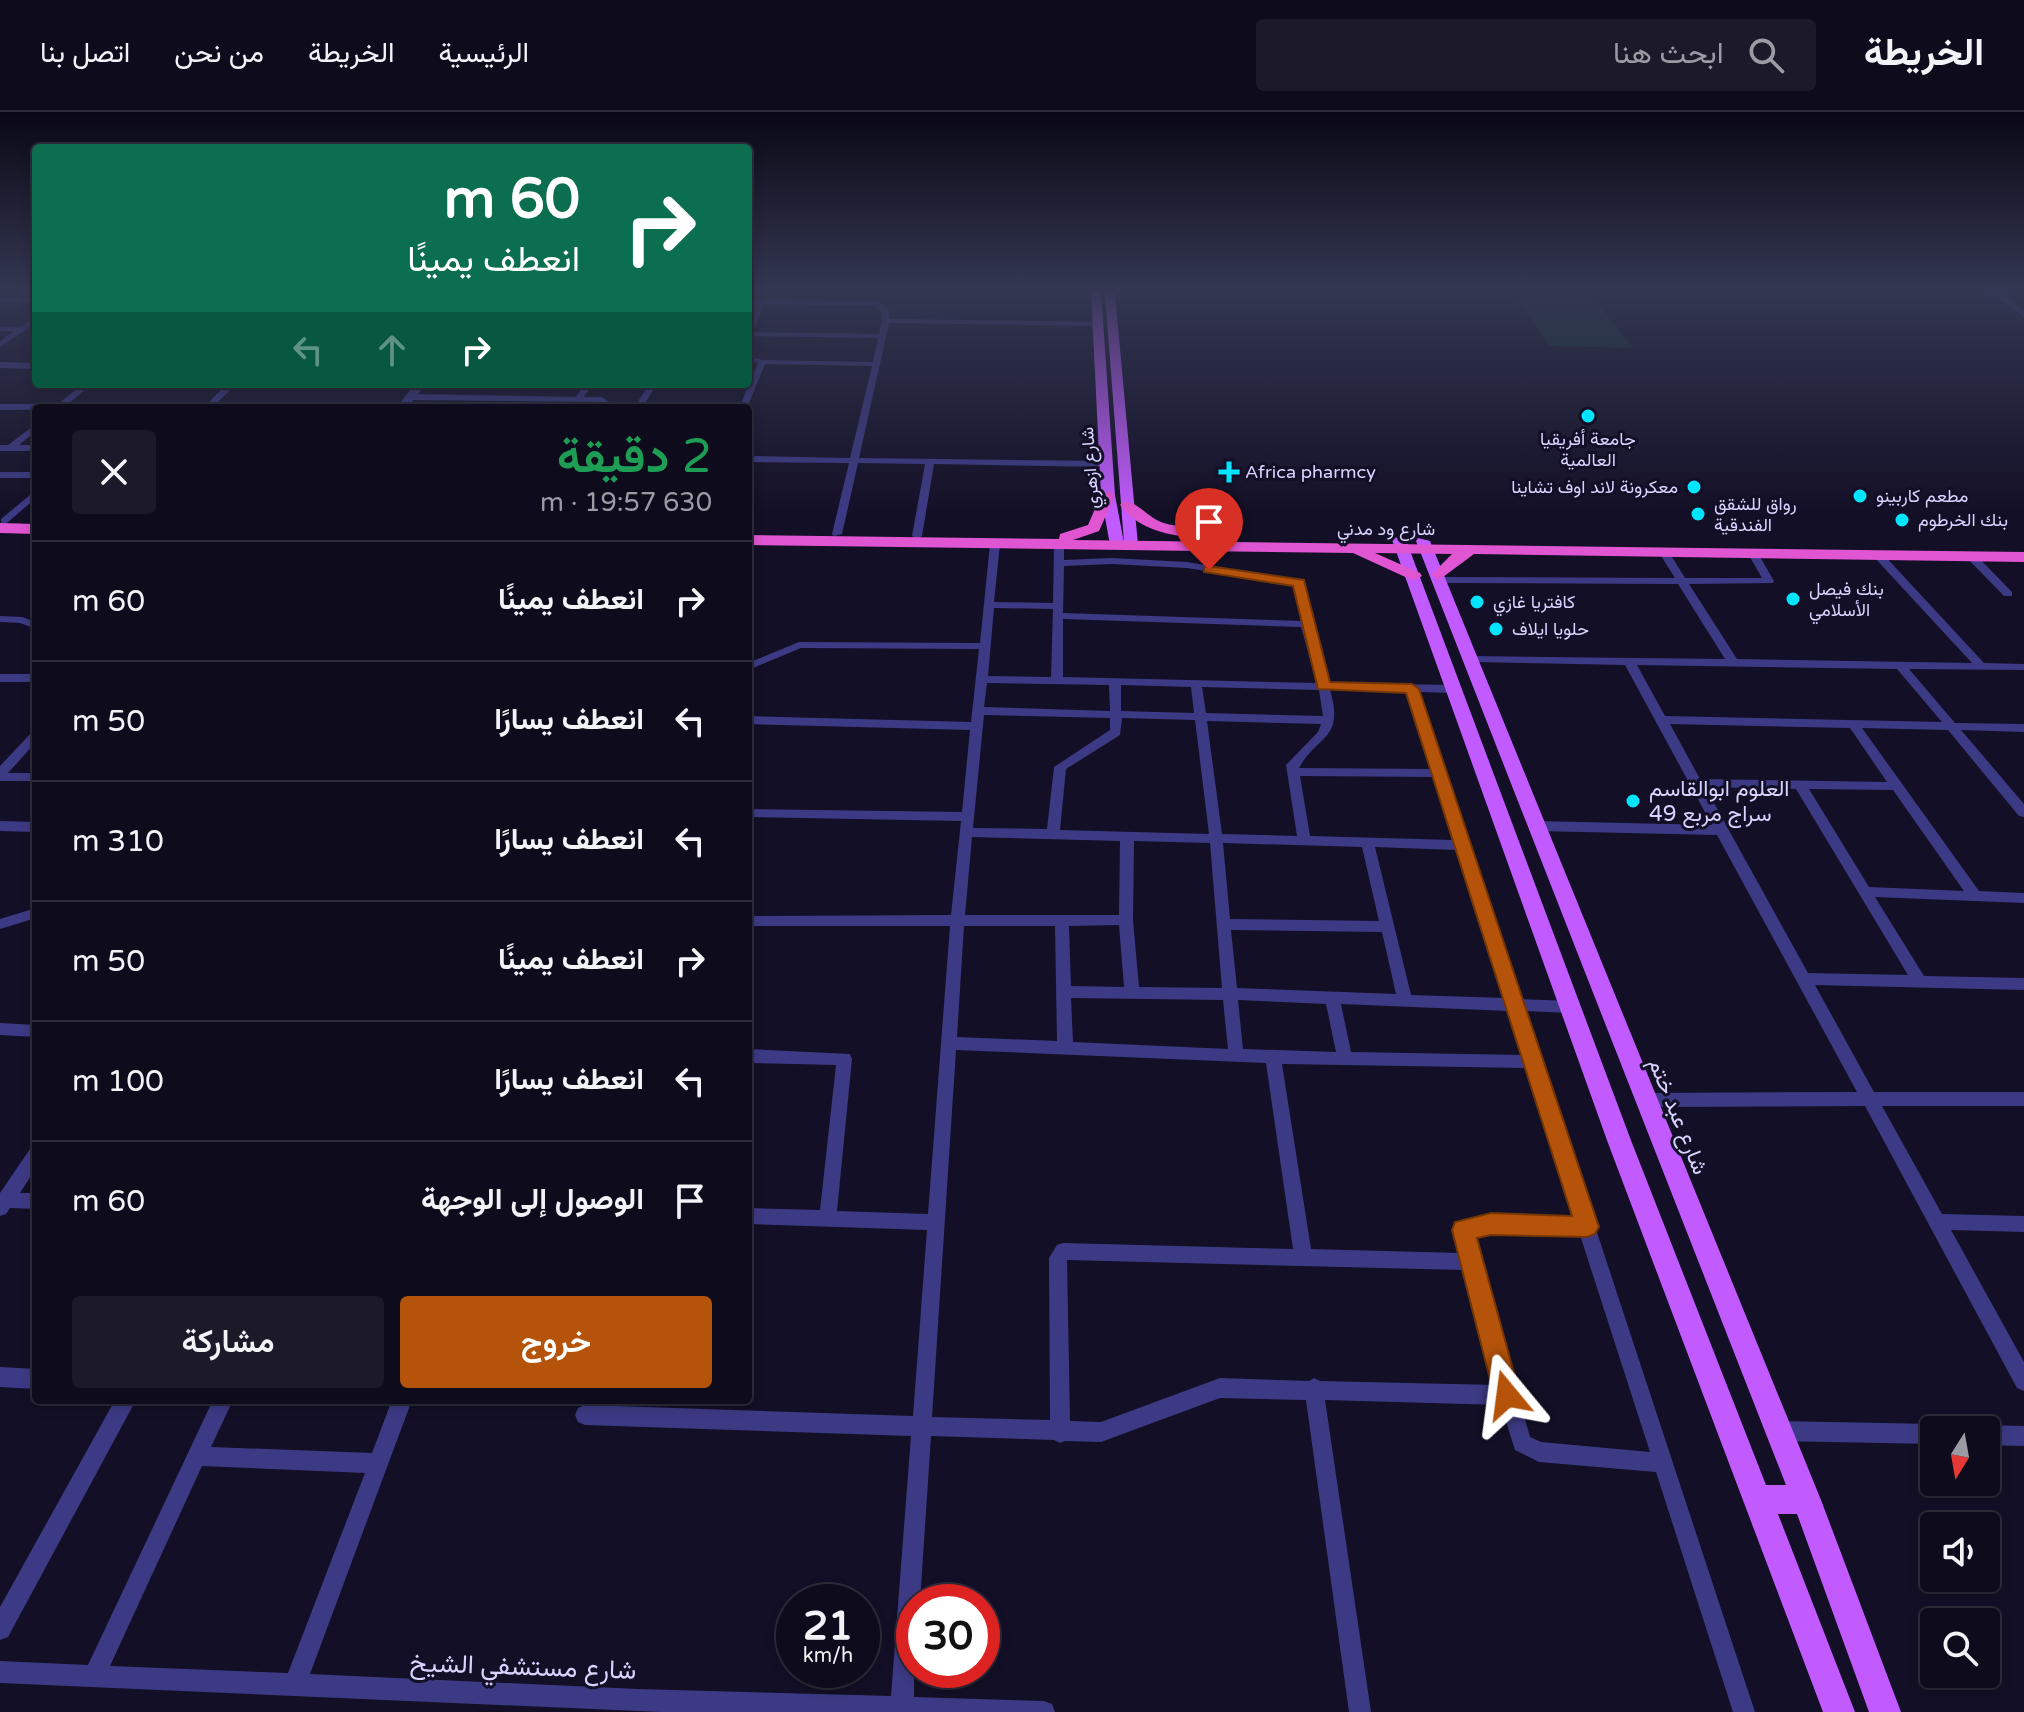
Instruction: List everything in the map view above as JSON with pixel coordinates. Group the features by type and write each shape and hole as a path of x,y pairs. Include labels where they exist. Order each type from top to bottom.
{"highway":[{"path":"1059,541 1094,528 1108,495"},
{"path":"1127,505 1147,524 1165,530 1337,535 1414,576"},
{"path":"1,524 32,522"},
{"path":"1,524 32,528"},
{"name":"شارع ود مدني","path":"752,533 1059,541 2024,550"},
{"name":"شارع ود مدني","path":"752,540 995,544 1059,541"},
{"name":"شارع ود مدني","path":"1413,545 1472,549 2024,557"},
{"path":"1440,578 1451,561 1472,549"}],"main road":[{"name":"شارع ازهري","path":"1104,366 1113,434 1107,464 1108,495 1123,541"},
{"path":"1111,366 1113,434 1127,505 1123,541"},
{"path":"1413,545 1414,576 1570,1007 1839,1712"},
{"name":"شارع عبد ختم","path":"1413,545 1440,578 1644,1100 1806,1500 1885,1712"},
{"path":"1757,1499 1806,1500"}],"street":[{"path":"2,367 32,366"},
{"path":"837,534 877,366"},
{"path":"65,404 83,388"},
{"path":"212,404 228,388"},
{"path":"404,404 418,388"},
{"path":"578,400 586,388"},
{"path":"404,404 487,399 605,401 604,404"},
{"path":"483,404 487,399"},
{"path":"0,407 32,408"},
{"path":"5,448 32,430"},
{"path":"5,448 32,448"},
{"path":"752,459 1107,464"},
{"path":"917,536 930,461"},
{"path":"0,475 32,475"},
{"path":"1,524 32,497"},
{"path":"1057,681 1059,541"},
{"path":"902,1707 957,923 995,544"},
{"path":"1663,551 1732,661"},
{"path":"1440,578 1766,583 1770,578 1752,552"},
{"path":"1878,555 1981,666"},
{"path":"1971,556 2008,594"},
{"path":"1059,563 1112,561 1187,565 1299,583 1329,720 1323,734 1295,760 1292,772 1304,839"},
{"path":"989,605 1306,624 1313,646"},
{"path":"0,619 22,620 32,624"},
{"path":"752,665 799,645 984,646"},
{"path":"1470,659 2024,667"},
{"path":"1629,661 2024,1381"},
{"path":"1900,665 2024,813"},
{"path":"0,678 32,678"},
{"path":"982,679 1454,689"},
{"path":"1053,835 1060,767 1116,732 1115,681"},
{"path":"1196,682 1216,839 1236,1055"},
{"path":"1412,689 1744,1712"},
{"path":"752,720 1118,714 1329,720"},
{"path":"1662,720 2024,728"},
{"path":"1853,724 1975,896"},
{"path":"0,776 32,740"},
{"path":"1292,772 1437,773"},
{"path":"0,776 32,777"},
{"path":"1696,783 1898,786"},
{"path":"1800,785 1919,981"},
{"path":"752,813 966,825 1053,835 1461,845"},
{"path":"0,826 32,827"},
{"path":"1537,826 1722,830"},
{"path":"1127,838 1126,920 1132,993"},
{"path":"1367,841 1405,1000"},
{"path":"1866,892 2024,898"},
{"path":"0,924 32,914"},
{"path":"752,921 957,923 1126,920"},
{"path":"1062,921 1065,1048"},
{"path":"1224,924 1388,927"},
{"path":"1804,979 2024,984"},
{"path":"1065,992 1332,997 1570,1007"},
{"path":"1332,997 1345,1058"},
{"path":"0,1030 32,1031"},
{"path":"948,1043 1273,1057 1534,1062"},
{"path":"752,1056 844,1059 828,1217"},
{"path":"1273,1057 1303,1257"},
{"path":"1644,1100 2024,1099"},
{"path":"3,1204 32,1160"},
{"path":"3,1204 32,1201"},
{"path":"752,1216 936,1222"},
{"path":"1937,1222 2024,1224"},
{"path":"1587,1227 1468,1226 1463,1230 1522,1443 1530,1450 1663,1463"},
{"path":"1060,1433 1059,1253 1470,1262"},
{"path":"0,1377 32,1379"},
{"path":"585,1415 921,1424 1060,1433 1117,1429 1220,1388 1507,1395"},
{"path":"1314,1388 1360,1712"},
{"path":"0,1629 124,1404"},
{"path":"94,1676 221,1404"},
{"path":"295,1685 400,1404"},
{"path":"1778,1431 1920,1434"},
{"path":"2000,1435 2024,1436"},
{"path":"197,1456 378,1463"},
{"name":"شارع مستشفي الشيخ","path":"1,1674 295,1685 637,1706 902,1707 1044,1712"}],"place":[{"name":"جامعة أفريقيا العالمية","path":"1588,416"},
{"name":"Africa pharmcy","path":"1229,472"},
{"name":"معكرونة لاند اوف تشاينا","path":"1694,487"},
{"name":"مطعم كاربينو","path":"1860,496"},
{"name":"رواق للشقق الفندقية","path":"1698,514"},
{"name":"بنك الخرطوم","path":"1902,520"},
{"name":"بنك فيصل الأسلامي","path":"1793,599"},
{"name":"كافتريا غازي","path":"1477,602"},
{"name":"حلويا ايلاف","path":"1496,629"},
{"name":"العلوم ابوالقاسم سراج مربع 49","path":"1633,801"}],"route":[{"path":"1209,570 1299,583 1323,686 1412,689 1427,744 1587,1227 1491,1224 1468,1226 1463,1230 1507,1395"}]}
